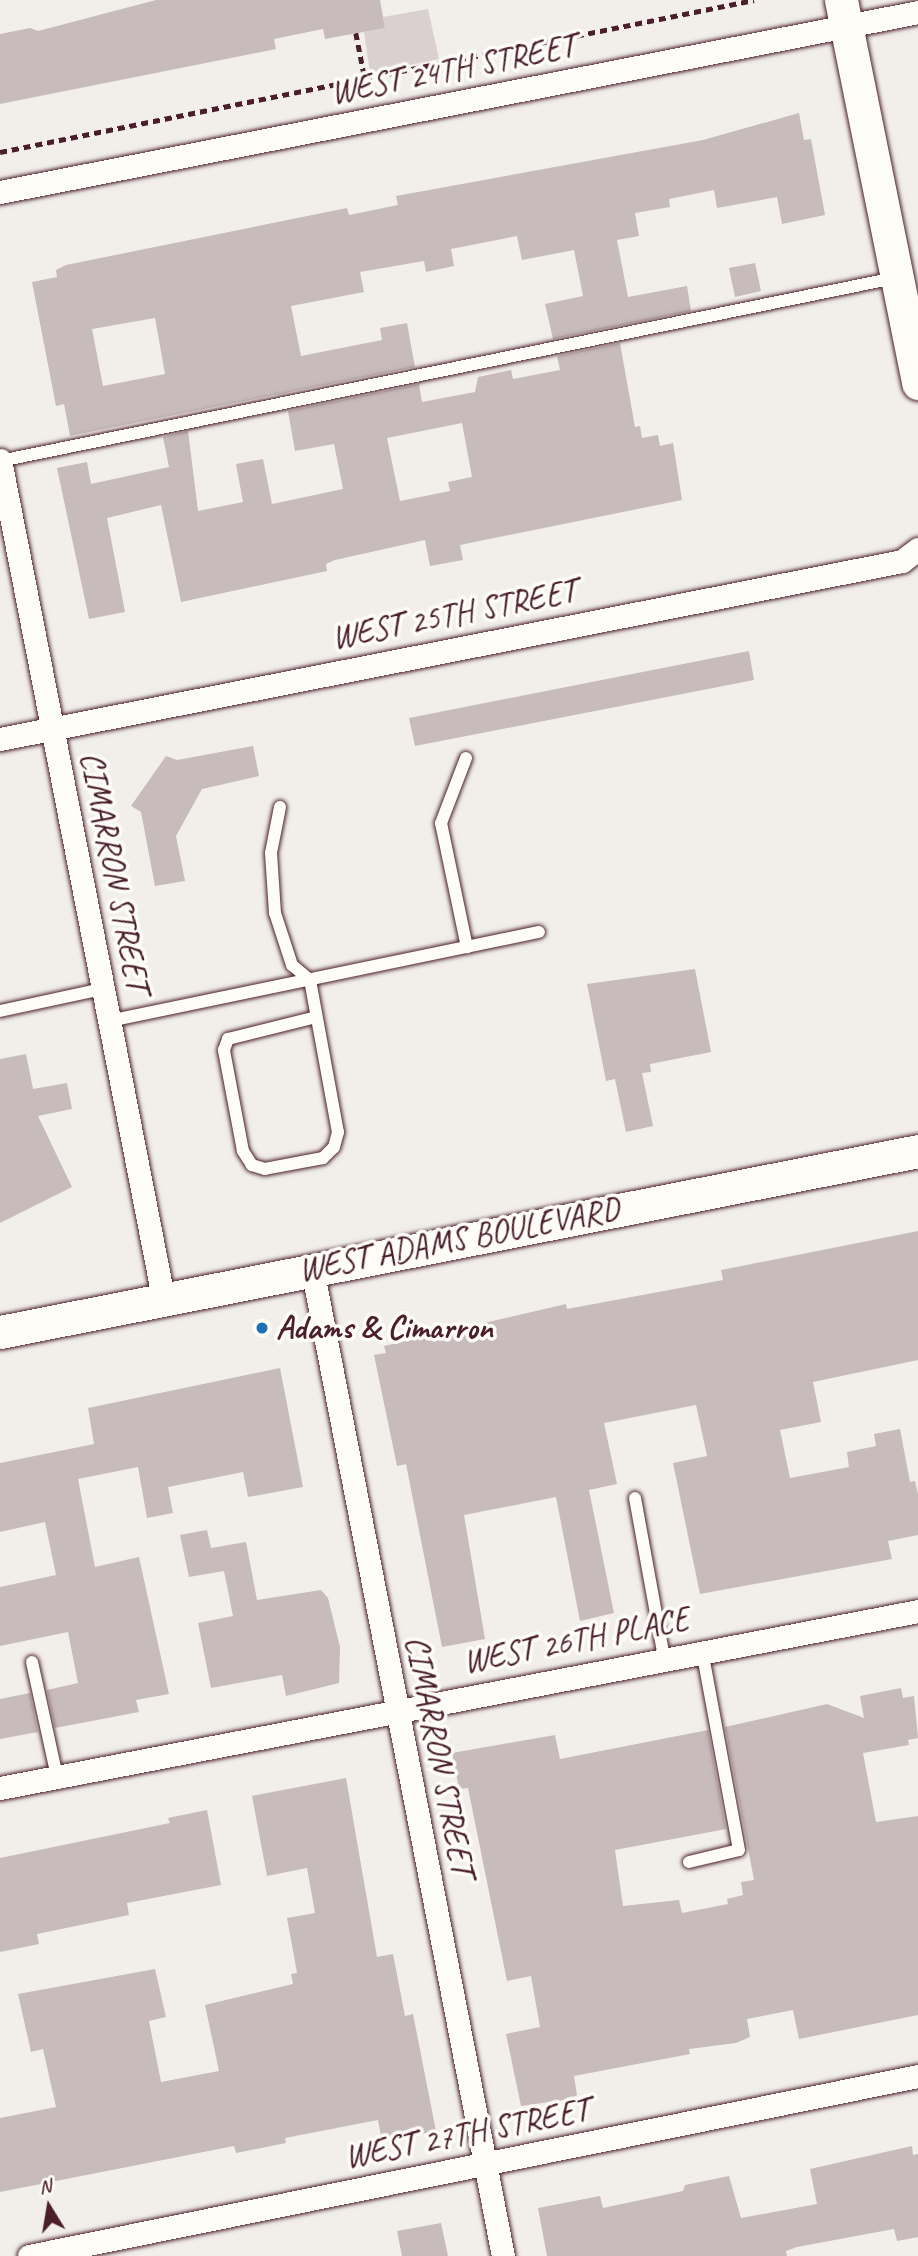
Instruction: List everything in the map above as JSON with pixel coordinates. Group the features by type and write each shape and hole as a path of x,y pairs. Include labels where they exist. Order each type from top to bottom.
{"main road":[{"path":"844,14 918,383"},
{"name":"WEST ADAMS BOULEVARD","path":"0,1332 163,1297 918,1151"}],"street":[{"name":"WEST 24TH STREET","path":"0,192 373,120 844,14 918,12"},
{"name":"CIMARRON STREET","path":"0,461 163,1297"},
{"name":"WEST 25TH STREET","path":"0,739 901,561 918,550"},
{"name":"CIMARRON STREET","path":"312,1268 503,2256"},
{"name":"WEST 26TH PLACE","path":"0,1788 396,1708 918,1611"},
{"name":"WEST 27TH STREET","path":"29,2256 918,2076"}],"lane":[{"path":"0,461 897,278"},
{"path":"466,758 441,823 467,947"},
{"path":"280,807 271,853 275,913 292,965 310,979 338,1132 334,1147 323,1158 265,1169 252,1165 240,1139 224,1050 228,1039 316,1017"},
{"path":"109,1021 539,932"},
{"path":"0,1011 103,989"},
{"path":"635,1498 664,1658"},
{"path":"689,1862 739,1850 702,1651"},
{"path":"32,1662 57,1777"}],"path":[{"path":"0,152 754,0"},
{"path":"356,33 373,120"}],"shaded area":[{"path":"428,9 439,59 370,73 364,32 385,28 383,17"}],"building":[{"path":"156,0 380,0 385,28 325,39 323,29 274,39 276,49 0,104 0,34 30,28 38,31"},
{"path":"799,113 804,140 811,139 825,215 782,224 777,197 717,208 714,190 669,199 670,207 635,213 639,236 617,240 628,297 687,286 691,311 553,339 545,304 583,296 574,250 522,260 517,236 451,249 454,266 426,272 424,261 360,272 364,292 291,306 301,356 382,340 380,328 407,323 415,367 70,436 64,404 56,406 32,282 57,277 56,270 66,265 347,208 349,215 398,205 396,196 703,140","holes":["155,318 165,374 103,386 92,329"]},
{"path":"755,263 761,291 735,297 729,268"},
{"path":"620,343 635,427 640,426 642,438 658,435 660,446 673,443 682,500 460,545 463,560 430,566 425,540 335,560 326,564 327,571 181,602 161,505 107,518 125,612 89,619 57,468 87,462 91,484 169,467 163,437 188,431 198,511 243,502 236,464 263,459 272,504 343,489 334,444 295,451 288,411 419,384 422,402 475,392 478,377 511,370 513,379 560,370 557,356","holes":["462,423 472,477 448,482 450,491 400,501 387,438"]},
{"path":"749,651 754,680 415,746 409,718"},
{"path":"253,746 259,776 202,789 176,836 185,881 155,886 141,812 131,806 166,756 177,760"},
{"path":"695,969 711,1052 650,1064 651,1072 642,1073 653,1126 626,1132 615,1079 606,1081 587,984"},
{"path":"26,1054 33,1089 67,1083 72,1109 38,1116 72,1187 0,1223 0,1059"},
{"path":"918,1231 918,1360 813,1382 821,1422 780,1430 790,1478 849,1467 847,1452 876,1446 874,1434 900,1429 910,1482 915,1481 918,1494 918,1535 888,1541 892,1559 700,1594 673,1463 707,1456 696,1405 604,1423 617,1484 589,1490 614,1613 580,1621 556,1497 464,1515 485,1639 442,1647 406,1464 397,1466 374,1355 386,1353 384,1346 566,1304 567,1309 723,1280 721,1270"},
{"path":"280,1368 303,1487 248,1497 243,1472 168,1487 173,1513 147,1518 138,1467 78,1479 95,1567 139,1557 169,1694 136,1700 139,1712 55,1728 47,1690 78,1683 68,1632 0,1646 0,1587 56,1575 45,1522 0,1532 0,1463 94,1444 88,1408"},
{"path":"207,1530 211,1548 246,1542 257,1600 321,1590 328,1598 340,1647 339,1683 286,1696 282,1675 211,1688 198,1623 233,1616 224,1571 189,1577 180,1535"},
{"path":"901,1688 903,1698 914,1696 918,1738 908,1740 909,1745 863,1753 876,1822 918,1816 918,2015 799,2039 793,2010 747,2019 750,2037 736,2043 689,2049 690,2054 574,2076 577,2095 571,2099 521,2106 506,2034 540,2027 531,1976 507,1981 468,1788 459,1789 452,1753 555,1735 560,1759 708,1730 726,1829 615,1850 623,1906 679,1900 682,1913 728,1904 727,1899 743,1895 741,1882 754,1880 725,1727 827,1704 864,1718 860,1696"},
{"path":"30,1693 38,1732 0,1739 0,1699"},
{"path":"346,1778 377,1957 393,1954 405,2016 413,2014 436,2131 382,2142 378,2120 285,2138 286,2143 236,2153 234,2146 0,2192 0,2118 56,2107 43,2049 31,2052 18,1994 155,1969 166,2017 149,2021 161,2082 219,2071 205,2005 293,1984 291,1974 297,1973 287,1918 315,1913 307,1868 267,1876 252,1796"},
{"path":"207,1810 221,1885 127,1903 129,1915 37,1934 39,1944 0,1952 0,1858 170,1823 168,1818"},
{"path":"912,2146 913,2155 918,2154 918,2237 897,2241 894,2229 797,2247 786,2251 787,2256 547,2256 538,2208 600,2196 603,2208 683,2191 685,2185 729,2176 741,2218 817,2204 810,2169"},
{"path":"441,2223 448,2256 402,2256 397,2231"}],"place":[{"name":"Adams & Cimarron","path":"262,1328"}]}
